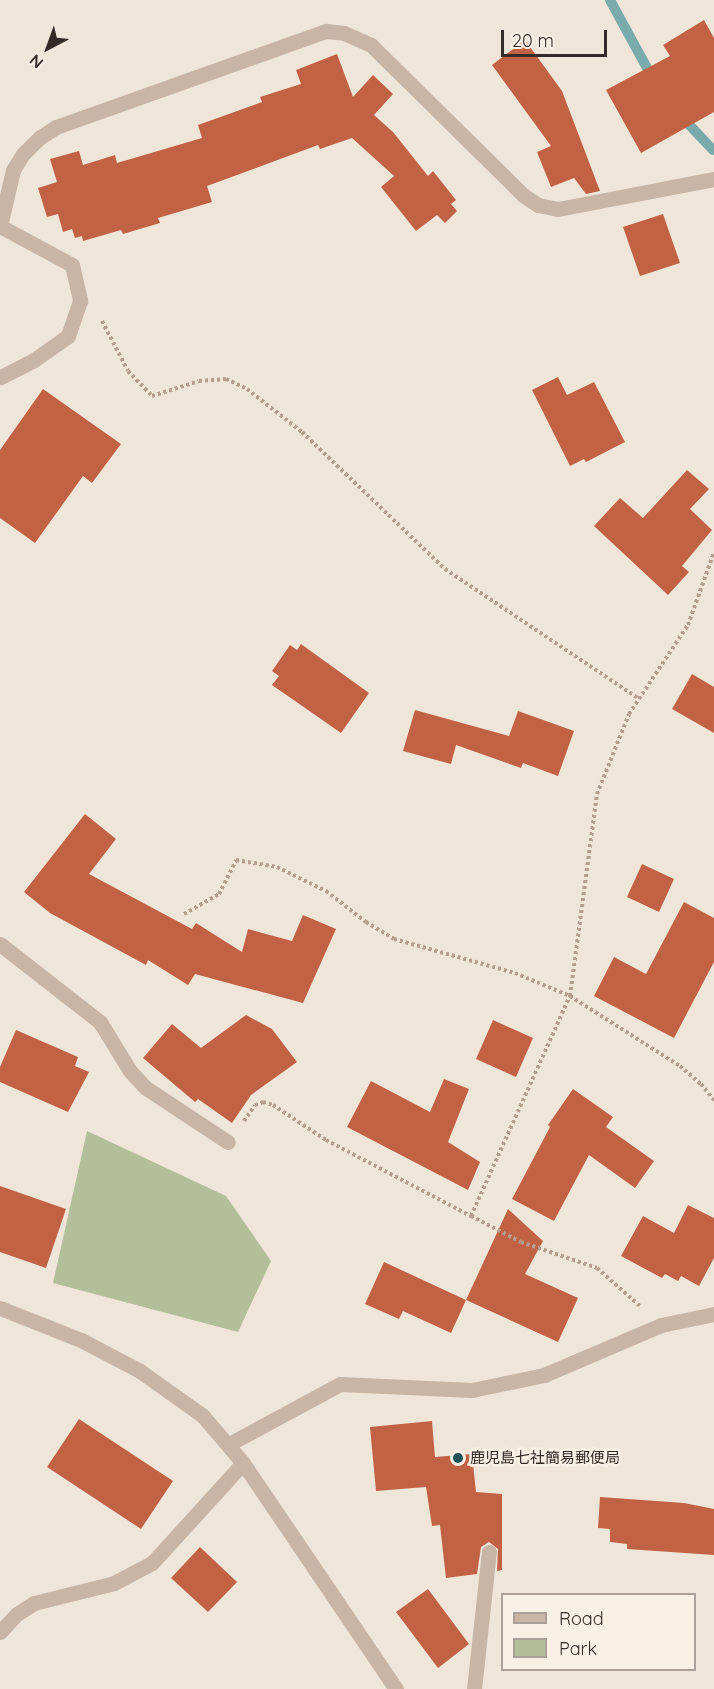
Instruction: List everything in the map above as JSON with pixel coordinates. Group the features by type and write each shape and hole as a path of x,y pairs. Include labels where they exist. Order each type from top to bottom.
{"street":[{"path":"0,377 34,360 68,336 80,301 72,265 0,226 13,170 23,154 39,138 56,128 326,31 344,33 371,45 523,195 538,205 558,209 714,179"},
{"path":"0,944 100,1022 130,1071 146,1088 228,1143"},
{"path":"0,1308 81,1340 140,1371 203,1416 243,1463 396,1689"},
{"path":"229,1444 339,1384 472,1390 544,1376 661,1325 714,1314"},
{"path":"0,1632 17,1614 34,1603 114,1583 152,1563 243,1463"},
{"path":"474,1689 489,1552"}],"path":[{"path":"101,319 128,371 152,396 199,381 226,379 247,389 302,432 445,569 639,699"},
{"path":"471,1216 570,996 597,794 629,714 688,625 714,552"},
{"path":"184,914 219,894 236,860 277,867 326,891 366,922 394,939 515,973 570,996 680,1066 701,1084 714,1100"},
{"path":"228,1143 255,1105 263,1102 273,1105 326,1140 521,1242 597,1268 661,1325"}],"green space":[{"path":"87,1131 226,1196 271,1261 238,1332 53,1283"}],"building":[{"path":"704,20 714,38 714,112 641,153 606,90 670,56 663,45"},
{"path":"525,40 562,91 600,191 586,194 574,178 551,187 537,152 551,146 492,65"},
{"path":"337,54 353,97 373,75 393,94 374,115 393,132 428,176 433,171 456,200 451,204 457,211 445,223 437,215 416,231 381,187 394,176 352,138 320,149 318,145 207,186 212,202 158,218 160,223 123,234 121,230 83,241 82,236 75,238 72,229 63,232 58,214 47,217 38,188 57,182 50,159 79,151 83,165 115,155 117,163 202,138 198,125 262,102 260,97 301,84 296,70"},
{"path":"663,214 680,263 640,276 623,227"},
{"path":"558,377 567,395 594,382 625,442 586,462 584,459 570,466 532,390"},
{"path":"43,389 121,444 92,483 83,476 35,543 0,518 0,450"},
{"path":"687,470 709,489 690,509 712,530 682,566 689,572 668,595 594,526 620,498 643,518"},
{"path":"301,644 369,693 341,733 272,685 279,676 272,671 290,645 297,650"},
{"path":"692,674 714,687 714,733 672,709"},
{"path":"415,710 509,736 518,711 574,731 558,776 523,763 521,768 456,745 451,764 403,751"},
{"path":"85,814 116,839 89,874 192,929 196,923 242,952 248,929 292,941 303,915 336,929 303,1003 195,974 188,985 148,960 146,965 50,913 24,892"},
{"path":"642,864 674,879 659,912 627,897"},
{"path":"684,902 714,918 714,962 674,1038 594,996 614,957 646,974"},
{"path":"246,1015 272,1029 297,1062 251,1095 232,1123 198,1099 195,1102 143,1058 172,1024 201,1048"},
{"path":"493,1020 533,1038 516,1077 476,1059"},
{"path":"16,1030 78,1057 75,1066 89,1072 68,1112 0,1082 0,1067"},
{"path":"444,1079 469,1089 448,1142 480,1162 468,1190 347,1127 371,1081 430,1112"},
{"path":"573,1089 613,1117 606,1127 654,1161 635,1188 589,1155 554,1221 512,1199 550,1127 548,1125"},
{"path":"0,1186 66,1209 46,1268 0,1252"},
{"path":"688,1205 714,1218 714,1258 699,1286 681,1276 678,1281 665,1274 662,1278 621,1256 643,1216 674,1233"},
{"path":"508,1209 543,1241 525,1274 578,1298 558,1342 466,1300"},
{"path":"384,1262 466,1300 451,1333 403,1311 399,1319 365,1304"},
{"path":"79,1419 173,1481 141,1529 47,1467"},
{"path":"432,1421 435,1457 472,1454 476,1492 502,1494 502,1570 497,1571 498,1549 489,1542 481,1547 477,1574 446,1578 440,1525 432,1526 426,1487 376,1491 370,1427"},
{"path":"600,1497 684,1503 714,1509 714,1555 627,1549 627,1544 610,1542 610,1529 598,1528"},
{"path":"200,1547 237,1582 208,1612 171,1578"},
{"path":"428,1589 469,1644 438,1668 396,1612"}],"waterway":[{"path":"610,0 653,79"},
{"path":"680,115 713,150"}],"place":[{"name":"鹿児島七社簡易郵便局","path":"458,1458"}]}
